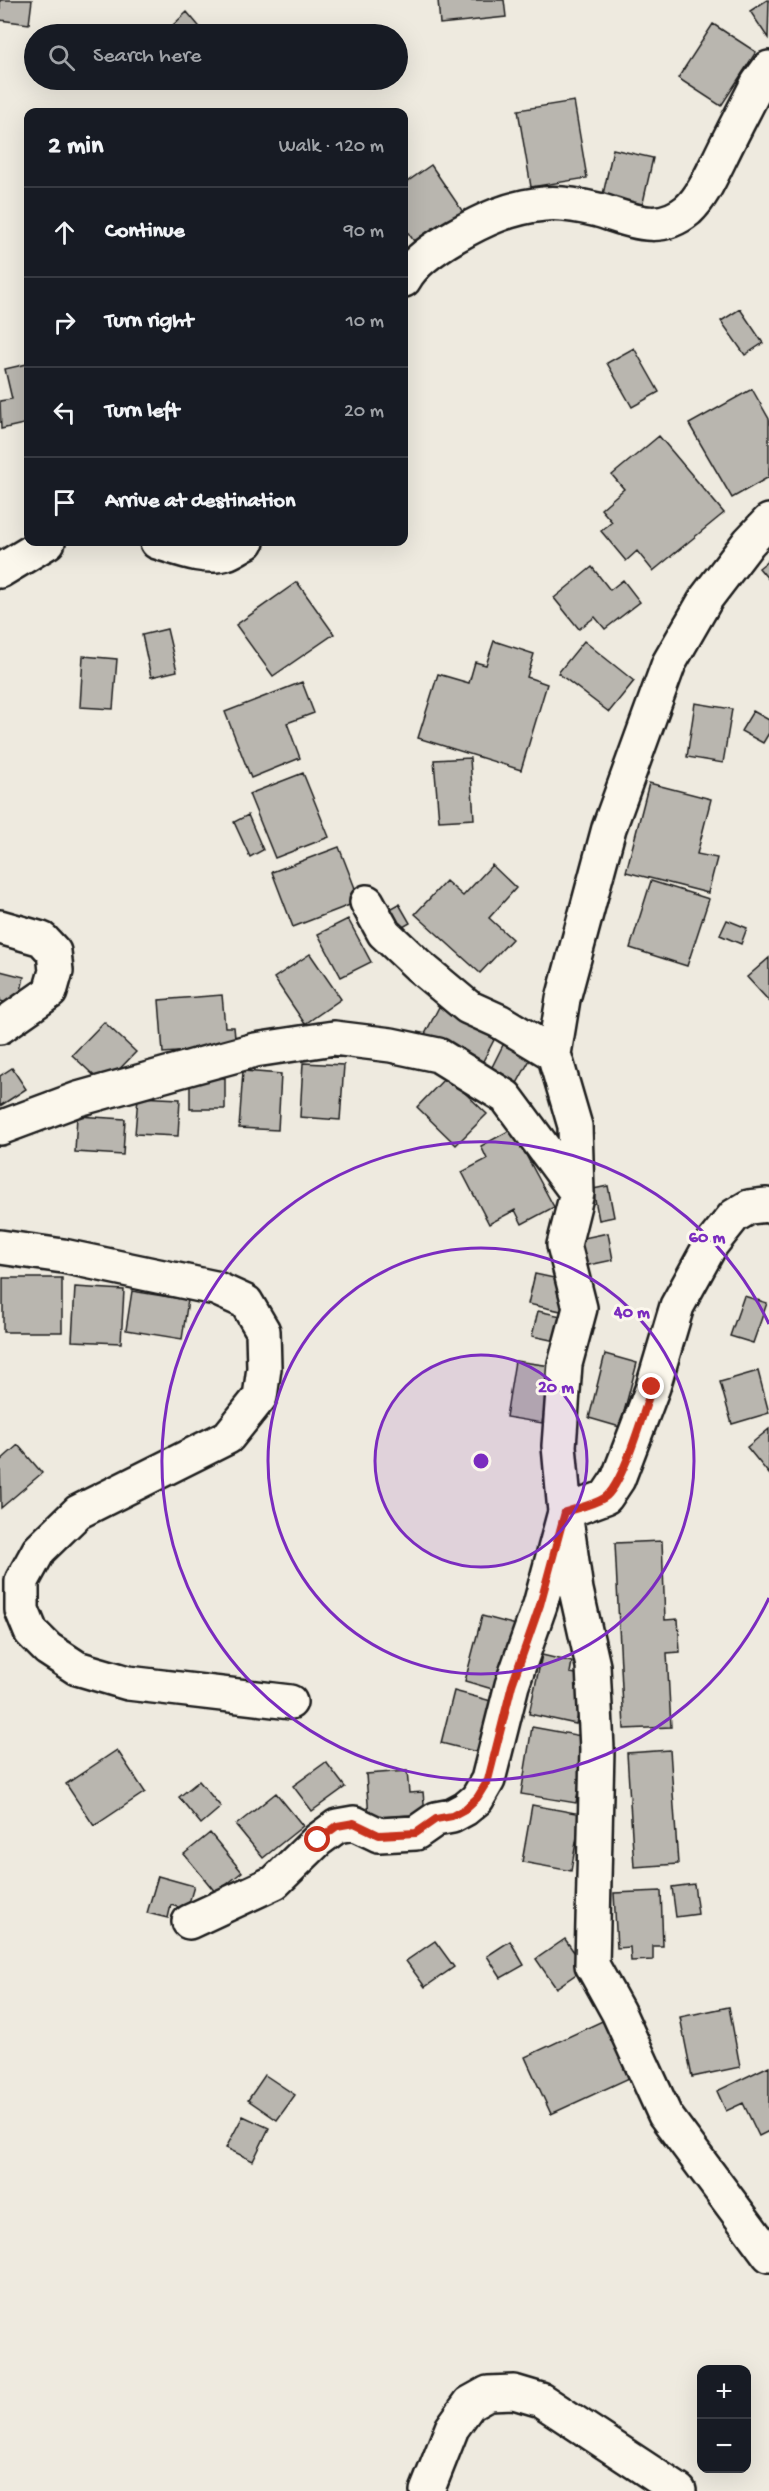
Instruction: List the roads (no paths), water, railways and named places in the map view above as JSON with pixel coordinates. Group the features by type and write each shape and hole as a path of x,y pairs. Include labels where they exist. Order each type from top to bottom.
{"street":[{"path":"408,272 426,255 450,239 486,218 513,209 544,204 568,204 597,210 636,223 653,225 671,220 687,211 705,187 758,83 769,68"},
{"path":"769,521 749,542 706,597 669,663 609,828 563,999 554,1054 575,1126 577,1193 564,1245 580,1308 565,1364 559,1446 576,1590 593,1666 597,1749 592,1965 618,2012 665,2115 769,2255"},
{"path":"0,571 41,546"},
{"path":"170,546 215,555 227,553 240,546"},
{"path":"367,902 384,933 468,1007 499,1021 554,1054"},
{"path":"0,927 42,939 54,952 56,971 50,992 0,1027"},
{"path":"0,1128 78,1100 206,1063 255,1050 334,1038 391,1045 438,1055 506,1097 577,1193"},
{"path":"565,1512 606,1497 618,1479 652,1387 677,1306 710,1246 734,1216 749,1207 769,1206"},
{"path":"0,1247 63,1256 215,1288 246,1302 263,1331 264,1368 260,1397 228,1437 78,1512 39,1550 22,1581 22,1610 31,1632 48,1649 77,1668 128,1683 290,1702"},
{"path":"189,1922 275,1882 318,1840 337,1826 354,1823 379,1835 416,1833 436,1819 452,1816 465,1809 477,1798 488,1780 512,1685 540,1605 565,1512"},
{"path":"427,2491 452,2428 470,2403 488,2393 514,2392 541,2400 679,2491"}]}
